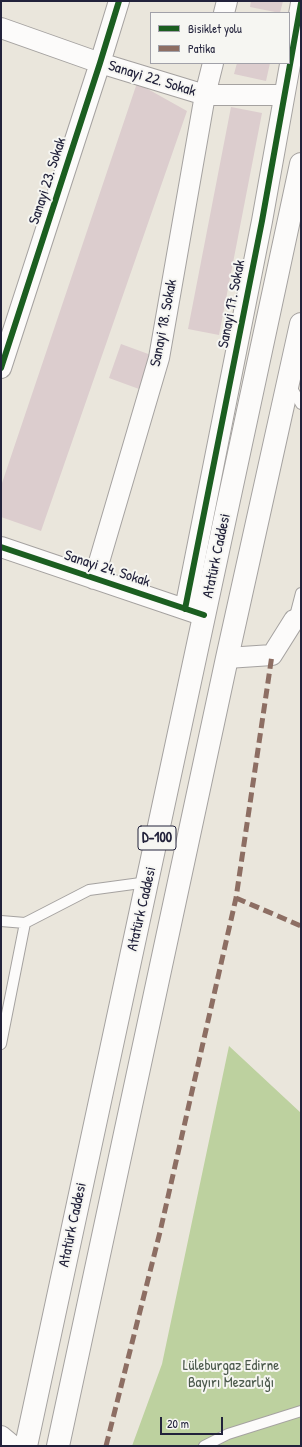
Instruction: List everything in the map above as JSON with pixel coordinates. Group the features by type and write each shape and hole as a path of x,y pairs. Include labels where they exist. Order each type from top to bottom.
{"highway":[{"name":"Atatürk Caddesi","path":"26,1446 148,882 194,612 287,230 301,164"},
{"name":"Atatürk Caddesi","path":"58,1446 227,658 301,324"}],"street":[{"name":"Sanayi 23. Sokak","path":"1,368 100,63 118,1"},
{"path":"224,12 227,1"},
{"name":"Sanayi 17. Sokak","path":"290,63 301,3"},
{"name":"Sanayi 22. Sokak","path":"1,28 100,63 205,95 284,96"},
{"name":"Sanayi 18. Sokak","path":"94,579 159,358 205,95 213,64"},
{"name":"Sanayi 17. Sokak","path":"194,612 258,237 290,64"},
{"name":"Sanayi 24. Sokak","path":"1,548 194,612"},
{"path":"227,658 272,655 294,620"},
{"path":"1,1436 13,1446"}],"lane":[{"path":"288,382 301,404"},
{"path":"294,620 301,594"},
{"path":"1,921 25,923 89,890 148,882"},
{"path":"1,1044 25,923"},
{"path":"204,1446 228,1434 301,1411"}],"green space":[{"name":"Lüleburgaz Edirne Bayırı Mezarlığı","path":"229,1046 301,1113 301,1446 132,1446 162,1364"}],"building":[{"path":"251,1 283,1 280,12 250,7"},
{"path":"237,64 270,64 266,81 234,74"},
{"path":"137,83 187,111 41,531 1,517 1,486"},
{"path":"231,107 262,113 219,335 188,329"},
{"path":"121,344 151,355 139,389 109,378"}],"marked path":[{"path":"106,1446 160,1232 236,898 272,655"},
{"path":"236,898 301,926"}],"cycle path":[{"path":"1,368 119,1"},
{"path":"185,609 262,221 301,3"},
{"path":"1,547 204,615"}]}
